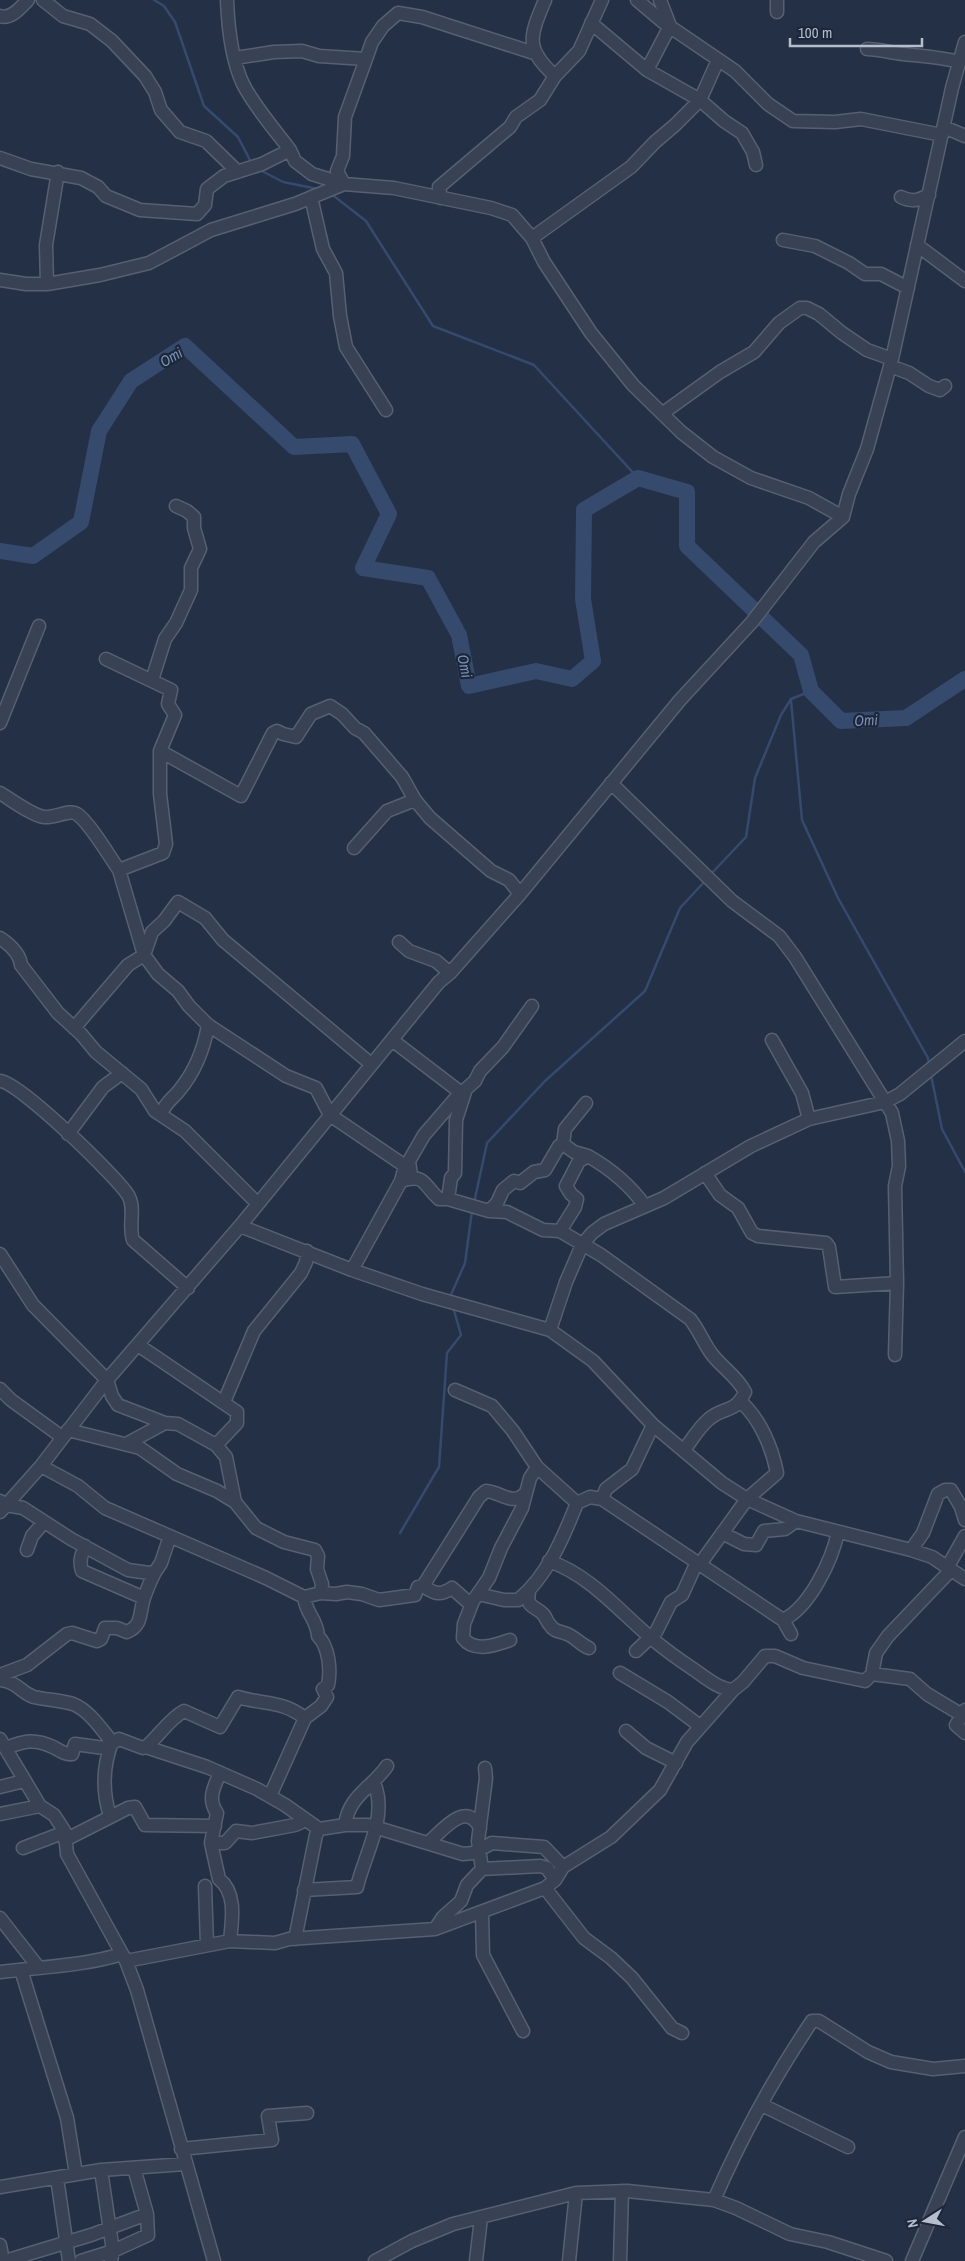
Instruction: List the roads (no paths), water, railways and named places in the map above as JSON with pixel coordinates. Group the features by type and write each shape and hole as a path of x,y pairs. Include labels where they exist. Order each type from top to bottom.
{"street":[{"path":"0,16 4,18 13,14 28,0"},
{"path":"43,0 63,16 90,24 112,41 145,76 155,92 161,110 180,132 206,141 238,172"},
{"path":"227,0 235,58 244,85 290,150 295,161 312,174 344,184 394,188 512,215 532,238 544,262 591,333 633,385 681,432 713,457 752,478 809,498 843,517"},
{"path":"544,0 535,25 534,53 541,64 555,76"},
{"path":"441,198 439,187 510,127 516,117 540,100 555,76 579,51 602,0"},
{"path":"637,0 670,26 735,71 768,104 793,120 835,122 861,119 965,136"},
{"path":"646,70 670,26 660,0"},
{"path":"344,184 337,171 343,156 345,117 372,42 383,26 398,13 406,13 534,53"},
{"path":"591,23 646,70 700,100 724,121 742,133 753,152 756,165"},
{"path":"2,1506 41,1466 108,1380 240,1226 439,982 450,973 520,894 680,700 752,622 814,542 843,517 849,494 867,449 891,363 965,42"},
{"path":"867,49 881,49 900,54 941,57 960,62"},
{"path":"235,58 274,52 302,51 319,56 366,59"},
{"path":"532,238 631,167 700,100 718,60"},
{"path":"0,158 31,169 58,172 81,178 98,187 106,196 140,210 197,214 205,205 207,189 224,176 262,164 290,150"},
{"path":"47,284 46,245 58,172"},
{"path":"0,280 26,284 47,284 100,275 149,263 210,230 311,197 344,184"},
{"path":"901,197 911,202 928,196"},
{"path":"311,197 323,249 336,273 340,316 346,347 386,410"},
{"path":"783,240 815,246 849,263 865,274 881,274 908,288"},
{"path":"917,245 965,281"},
{"path":"663,413 720,372 754,352 779,323 800,308 807,308 819,314 867,350 929,386 940,390 945,386"},
{"path":"152,680 165,639 176,623 191,590 191,568 200,548 194,528 194,517 176,506"},
{"path":"0,723 39,626"},
{"path":"106,658 171,690 168,704 175,715 160,751 160,794 166,844 163,853 119,870"},
{"path":"160,751 240,796 273,733 277,731 296,736 311,714 330,706 342,714 355,728 364,733 402,777 414,800 430,818 491,871 509,880 520,894"},
{"path":"611,784 732,900 779,936 795,957 892,1113 898,1141 899,1166 895,1186 897,1283 895,1355"},
{"path":"0,793 41,817 56,818 69,812 76,813 86,823 119,870 144,956 158,974 178,991 189,1006 208,1024 286,1076 316,1088 330,1115 404,1166 406,1179"},
{"path":"354,848 387,811 414,800"},
{"path":"74,1028 128,965 144,956 152,932 164,921 178,902 205,918 223,940 282,987 371,1064"},
{"path":"0,938 9,944 20,959 21,965 58,1013 96,1052 141,1089 155,1111 185,1131 258,1204"},
{"path":"399,942 409,952 436,961 450,973"},
{"path":"352,1270 406,1179 409,1161 424,1135 463,1090 475,1081 480,1071 503,1047 532,1006"},
{"path":"161,1114 166,1103 177,1094 196,1064 205,1043 208,1024"},
{"path":"392,1040 463,1090"},
{"path":"772,1040 802,1092 809,1119"},
{"path":"550,1330 566,1282 582,1245 604,1224 664,1198 751,1146 809,1119 885,1102 900,1094 965,1041"},
{"path":"68,1134 102,1087 122,1073"},
{"path":"0,1080 6,1080 27,1096 96,1161 128,1196 132,1207 130,1231 133,1240 188,1288"},
{"path":"448,1199 451,1178 455,1173 456,1120 463,1090"},
{"path":"489,1211 514,1181 520,1182 534,1172 545,1170 559,1146 563,1144 565,1129 586,1103"},
{"path":"563,1144 574,1152 600,1162 630,1186 645,1206"},
{"path":"560,1231 575,1207 577,1199 566,1186 579,1160 588,1156"},
{"path":"705,1173 720,1195 738,1208 752,1233 758,1236 826,1243 829,1247 835,1287 897,1283"},
{"path":"406,1179 424,1181 439,1198 489,1211 507,1212 543,1230 560,1231 601,1255 690,1319 699,1330 715,1359 742,1385 745,1392 741,1402 736,1407 709,1419 684,1450"},
{"path":"240,1226 352,1270 422,1294 550,1330 593,1361 653,1426 722,1483 747,1499 796,1521 932,1557 965,1579"},
{"path":"224,1402 254,1330 301,1273 306,1262 307,1252"},
{"path":"0,1254 33,1305 108,1380 112,1396 118,1405 164,1423 178,1424 216,1445 226,1457 236,1502"},
{"path":"138,1345 237,1412 237,1422 216,1445"},
{"path":"0,1390 11,1400 65,1434 140,1448 177,1474 217,1491 236,1502 256,1528 284,1542 315,1550 318,1556 317,1570 322,1584 321,1593"},
{"path":"455,1390 492,1406 538,1467 577,1503"},
{"path":"636,1651 656,1632 671,1602 682,1595 687,1580 747,1499 777,1472 754,1414 741,1402"},
{"path":"126,1444 164,1423"},
{"path":"602,1499 606,1489 632,1469 653,1426"},
{"path":"41,1466 78,1486 105,1508 304,1597 321,1593 336,1594 347,1592 362,1594 379,1600 415,1595 418,1587 423,1586 479,1497 486,1491 491,1491 509,1500 520,1498 525,1494"},
{"path":"510,1640 488,1648 464,1641 464,1624 475,1597 489,1578 501,1548 522,1508 530,1478 538,1467"},
{"path":"911,1550 923,1534 938,1494 945,1490 951,1490 961,1507 965,1520"},
{"path":"589,1648 580,1645 567,1634 557,1632 550,1626 544,1615 530,1605 527,1600 529,1592 549,1561 577,1503 590,1497 602,1499 783,1620 791,1634"},
{"path":"2,1506 23,1508 128,1570 155,1572"},
{"path":"722,1533 744,1544 756,1545 764,1532 785,1529 796,1521"},
{"path":"27,1550 32,1536 44,1522"},
{"path":"783,1620 801,1607 834,1552 838,1532"},
{"path":"0,1675 27,1665 67,1634 72,1633 97,1641 101,1639 105,1628 110,1627 127,1632 136,1628 141,1617 144,1598 161,1562 170,1536"},
{"path":"0,1972 124,1957 230,1941 276,1943 295,1939 435,1929 550,1884 563,1867 611,1837 660,1790 687,1742 766,1656 776,1656 803,1668 865,1681 872,1674 876,1653 888,1636 949,1569 965,1536"},
{"path":"85,1546 81,1555 80,1566 82,1571 144,1598"},
{"path":"549,1561 565,1567 586,1580 610,1599 650,1637 706,1679 725,1690 733,1690"},
{"path":"423,1586 435,1594 444,1593 452,1588 468,1602 475,1597 518,1600 529,1592"},
{"path":"270,1796 305,1718 320,1706 327,1697 323,1688 328,1685 329,1671 324,1647 318,1636 317,1626 306,1610 304,1597"},
{"path":"620,1673 668,1702 700,1726"},
{"path":"872,1674 910,1679 927,1694 963,1712 956,1725 965,1733"},
{"path":"0,1680 19,1686 26,1693 34,1697 75,1705 92,1718 112,1742"},
{"path":"214,2261 136,1990 124,1957 67,1854 65,1836 54,1815 40,1806 3,1744 25,1740 48,1745 68,1754 72,1754 75,1744 104,1748 112,1742 119,1740 143,1748 156,1739 177,1714 184,1711 220,1727 232,1704 238,1698 269,1702 292,1708 305,1718"},
{"path":"626,1731 646,1748 676,1763"},
{"path":"110,1816 105,1802 104,1777 112,1742"},
{"path":"146,1746 220,1772 270,1796 318,1829 345,1825 376,1827 459,1853 473,1852 479,1845 492,1843 544,1847 563,1867"},
{"path":"345,1825 347,1811 362,1791 374,1783 387,1766"},
{"path":"482,1869 479,1845 486,1778 485,1768"},
{"path":"220,1772 211,1795 212,1806 217,1813 211,1843 219,1879 228,1886 231,1901 230,1941"},
{"path":"0,1787 24,1781"},
{"path":"304,1890 357,1887 376,1827 378,1795 376,1788 367,1788"},
{"path":"0,1814 40,1806"},
{"path":"23,1848 65,1836 128,1808 135,1807 145,1825 215,1826"},
{"path":"428,1843 453,1820 474,1819 480,1828"},
{"path":"211,1843 225,1842 236,1831 252,1833 295,1825 306,1820"},
{"path":"295,1939 318,1829"},
{"path":"533,1847 540,1866"},
{"path":"435,1929 443,1917 461,1901 467,1885 482,1869 540,1866 548,1868 550,1884 584,1938 611,1958 632,1978 672,2028 682,2033"},
{"path":"206,1886 206,1944"},
{"path":"482,1912 483,1954 523,2031"},
{"path":"0,1918 39,1968"},
{"path":"21,1970 67,2118 76,2174"},
{"path":"714,2200 732,2160 762,2105 794,2047 812,2021 819,2021 868,2052 891,2062 933,2070 965,2066"},
{"path":"762,2105 848,2146"},
{"path":"181,2149 272,2140 268,2116 307,2113"},
{"path":"912,2261 965,2137"},
{"path":"0,2187 101,2170 185,2164"},
{"path":"81,2261 112,2256 148,2235 147,2214 134,2168"},
{"path":"101,2170 110,2228 112,2256"},
{"path":"57,2178 69,2261"},
{"path":"620,2261 622,2191"},
{"path":"375,2261 424,2236 453,2224 576,2193 622,2191 671,2194 714,2200 736,2208 790,2234 828,2242 886,2261"},
{"path":"569,2261 576,2193"},
{"path":"0,2245 4,2261 67,2243 147,2214"},
{"path":"476,2261 481,2218"}],"waterway":[{"path":"154,0 164,6 175,22 204,106 238,137 252,164"},
{"path":"258,169 283,182 318,189"},
{"path":"330,193 366,221 433,326 534,365 638,478"},
{"name":"Omi","path":"0,551 33,556 81,522 99,431 131,381 185,346 294,447 352,444 389,514 363,568 428,578 459,635 469,686 536,671 572,679 593,661 583,599 584,510 638,478 687,492 687,546 801,655 811,691 841,721 906,718 965,679"},
{"path":"711,874 746,837 755,778 781,715 791,699 811,691"},
{"path":"791,700 802,820 838,898 928,1058 929,1065"},
{"path":"474,1203 487,1143 545,1081 645,991 680,908 706,880"},
{"path":"931,1075 942,1129 965,1172"},
{"path":"450,1297 465,1263 472,1211"},
{"path":"400,1533 439,1467 447,1353 461,1335 453,1307"}]}
